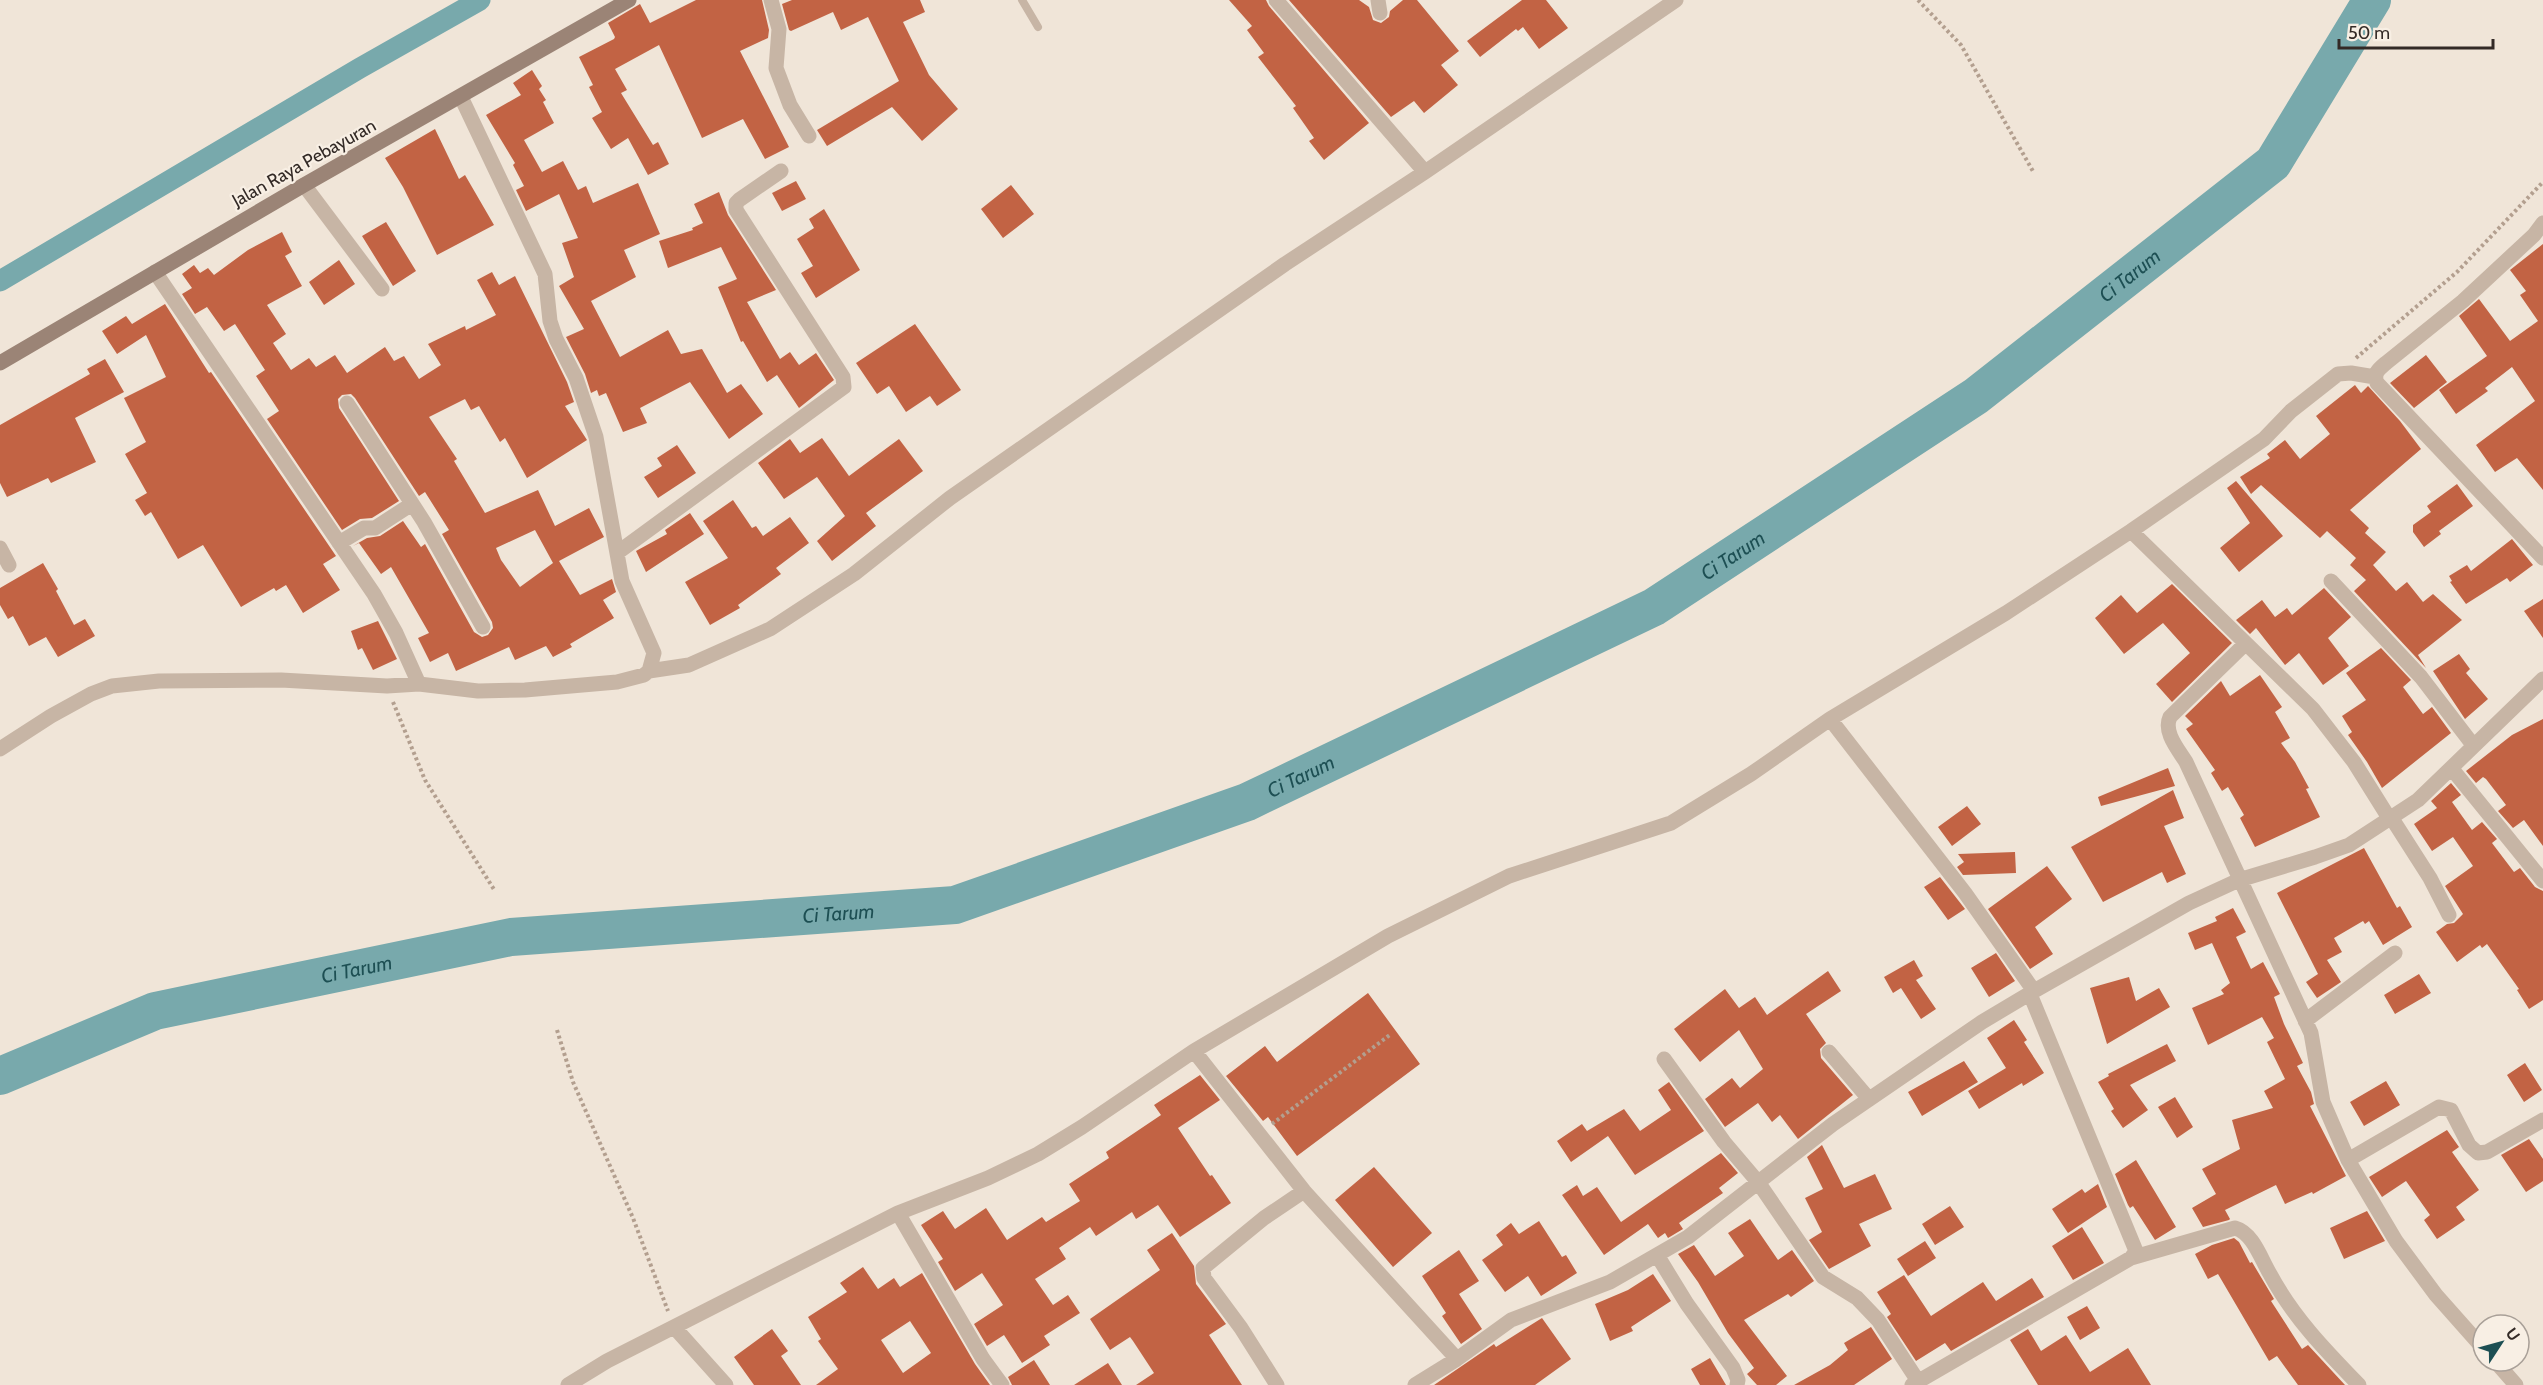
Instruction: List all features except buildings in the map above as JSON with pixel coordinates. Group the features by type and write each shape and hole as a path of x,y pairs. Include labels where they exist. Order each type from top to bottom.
{"main road":[{"name":"Jalan Raya Pebayuran","path":"0,363 304,185 629,0"}],"street":[{"path":"771,0 779,30 776,68 790,105 809,136"},
{"path":"1276,0 1425,172"},
{"path":"649,671 689,665 770,629 854,574 950,498 1284,264 1425,172 1676,0"},
{"path":"0,749 51,716 91,694 112,686 159,681 281,680 387,686 419,684 478,691 525,690 617,682 644,675 649,671 653,664 654,653 622,581 596,437 576,378 556,339 550,321 545,274 461,97"},
{"path":"617,553 844,387 843,377 736,210 736,203 739,200 781,171"},
{"path":"304,185 382,289"},
{"path":"2543,223 2534,235 2480,286 2379,368 2375,377 2377,383 2543,558"},
{"path":"155,272 374,594 396,633 419,684"},
{"path":"568,1385 607,1361 898,1213 988,1178 1038,1154 1194,1051 1371,945 1509,876 1671,823 1751,774 1830,719 2006,613 2131,531 2264,438 2290,411 2338,374 2351,373 2375,377"},
{"path":"347,403 412,504 483,627"},
{"path":"339,543 364,528 375,528 412,504"},
{"path":"2131,531 2313,709 2354,762 2430,878 2448,915"},
{"path":"0,548 9,565"},
{"path":"2331,581 2421,677 2473,745"},
{"path":"2245,644 2175,712 2168,723 2171,737 2186,762 2311,1033 2323,1102 2348,1160 2403,1250 2436,1295 2471,1334"},
{"path":"1415,1385 1457,1359 1511,1320 1610,1282 1688,1237 1869,1099 2032,992 2189,903 2239,880 2349,845 2418,800 2543,679"},
{"path":"1830,719 1965,893 2032,992 2115,1204 2134,1243 2136,1251 2131,1258"},
{"path":"2452,769 2543,881"},
{"path":"2305,1021 2395,953"},
{"path":"1194,1051 1304,1191 1457,1359"},
{"path":"1829,1052 1869,1099"},
{"path":"1664,1059 1724,1142 1758,1182 1823,1277 1857,1298 1871,1313 1915,1383 2131,1258 2235,1228 2241,1230 2254,1245 2273,1279 2310,1334 2359,1385"},
{"path":"2348,1160 2439,1107 2451,1110 2469,1145 2478,1153 2487,1152 2543,1120"},
{"path":"1277,1385 1241,1328 1204,1278 1203,1268 1264,1218 1304,1191"},
{"path":"898,1213 983,1359 1002,1385"},
{"path":"1657,1255 1687,1304 1733,1368 1739,1383"},
{"path":"674,1327 726,1385"},
{"path":"2506,1373 2516,1385"}],"lane":[{"path":"1022,0 1038,27"}],"path":[{"path":"1918,0 1961,45 2034,173"},
{"path":"2338,374 2457,272 2543,182"},
{"path":"387,686 425,780 495,891"},
{"path":"557,1030 573,1082 633,1218 674,1327"},
{"path":"1259,1134 1391,1034"}],"waterway":[{"path":"0,281 360,68 480,0"},
{"name":"Ci Tarum","path":"0,1076 155,1011 511,937 955,905 1247,802 1654,607 1976,396 2273,163 2372,0"}]}
